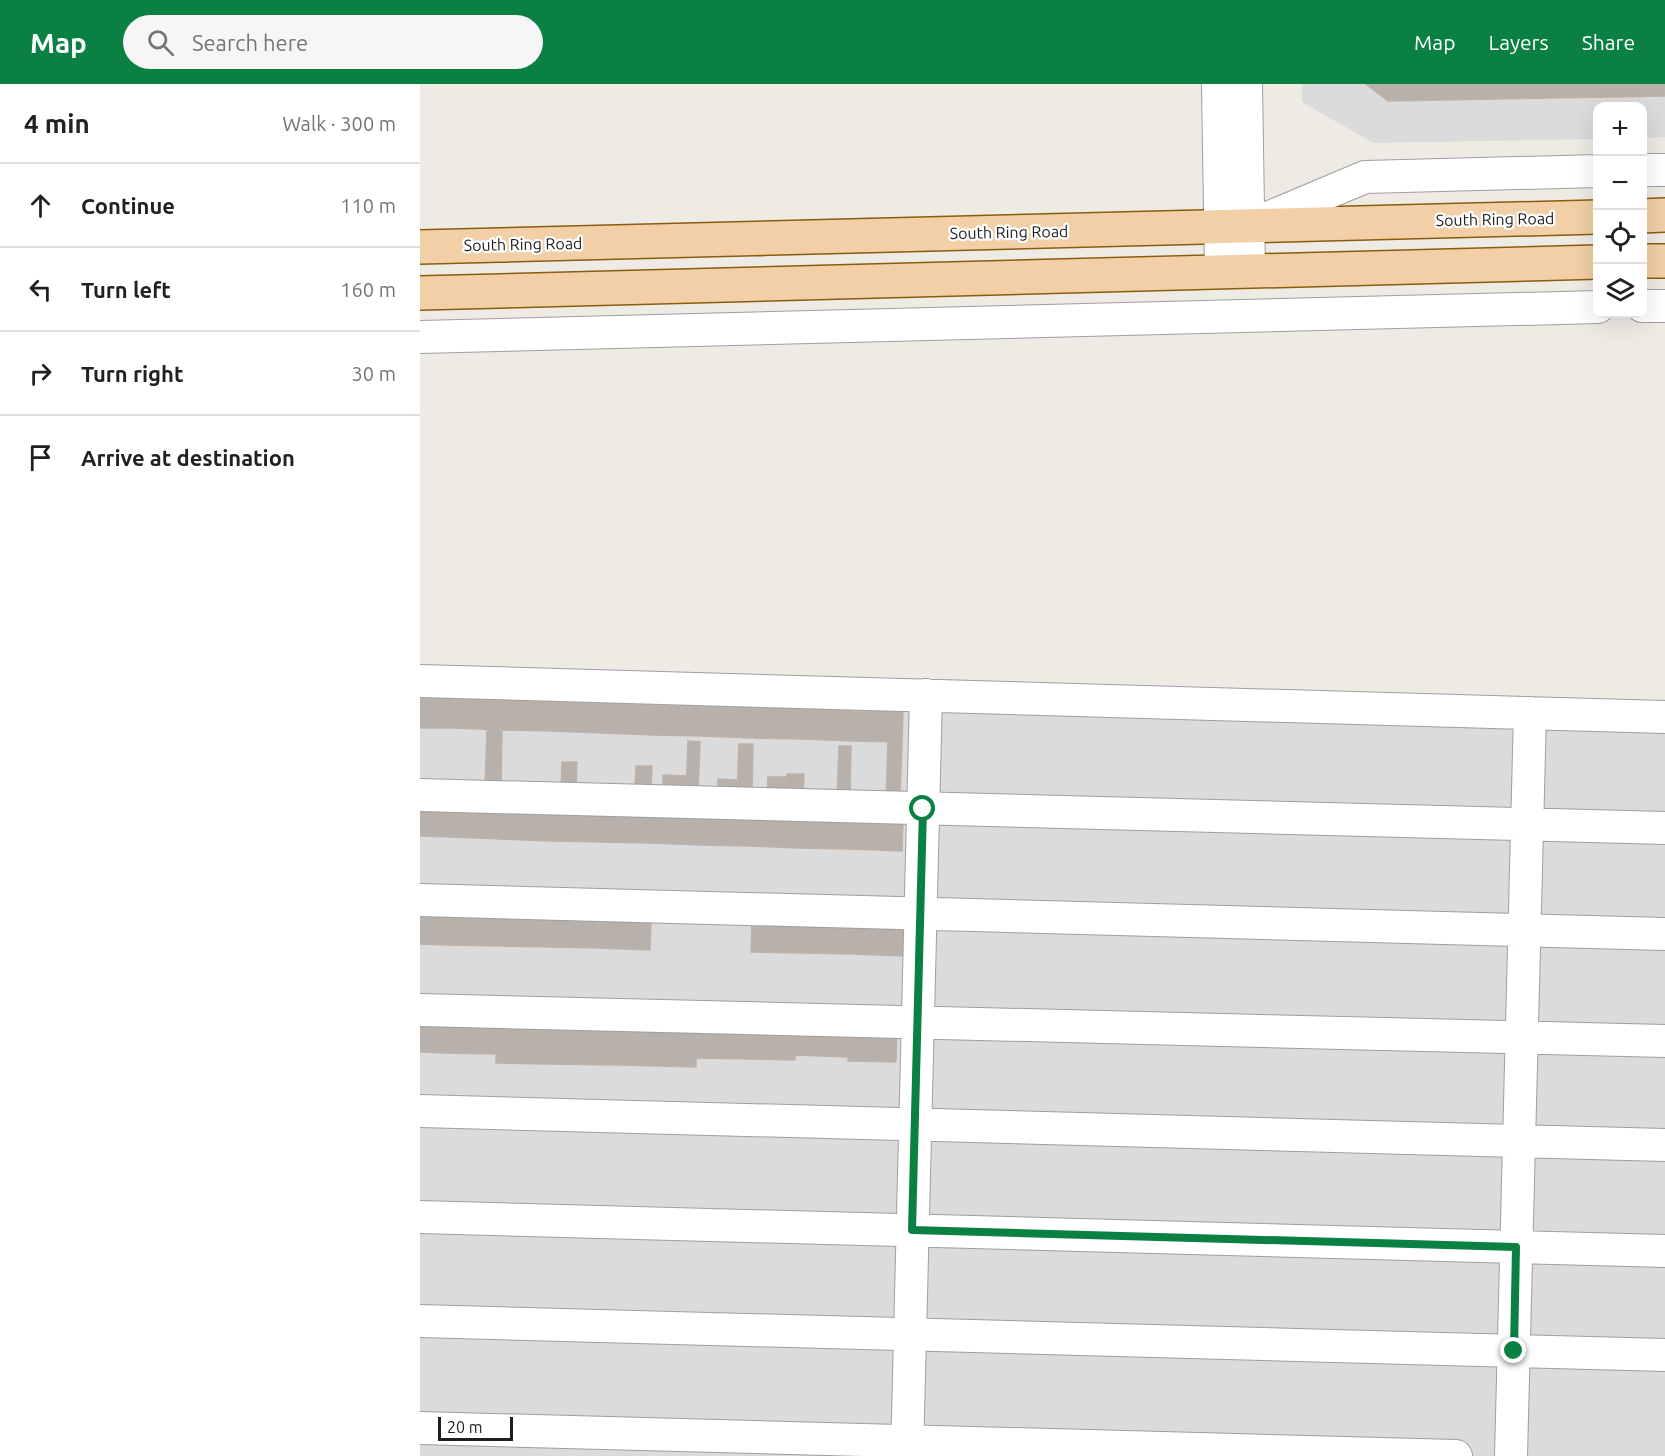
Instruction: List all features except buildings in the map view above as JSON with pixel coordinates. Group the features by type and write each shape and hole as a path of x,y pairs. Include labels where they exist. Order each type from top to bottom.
{"main road":[{"path":"1647,216 1665,215"},
{"name":"South Ring Road","path":"420,247 1593,217"},
{"path":"1647,261 1665,261"},
{"path":"420,293 1593,262"}],"street":[{"path":"1218,84 1234,226 1235,272"},
{"path":"1234,226 1246,84"},
{"path":"1647,170 1665,170"},
{"path":"1234,226 1365,177 1593,171"},
{"path":"1647,306 1665,306"},
{"path":"420,337 1593,307"},
{"path":"420,681 1665,717"},
{"path":"907,1448 926,695"},
{"path":"1511,1456 1530,713"},
{"path":"420,795 1665,828"},
{"path":"420,900 1665,934"},
{"path":"420,1010 1665,1041"},
{"path":"420,1111 1665,1145"},
{"path":"420,1217 1665,1251"},
{"path":"420,1321 1665,1355"},
{"path":"420,1428 907,1448 1456,1456"}],"shaded area":[{"path":"1302,84 1665,84 1665,137 1647,138 1647,102 1593,102 1593,139 1373,143 1302,102"},
{"path":"420,685 1665,719 1665,1456 420,1456"}],"route":[{"path":"923,809 912,1230 1516,1247 1514,1351"}]}
